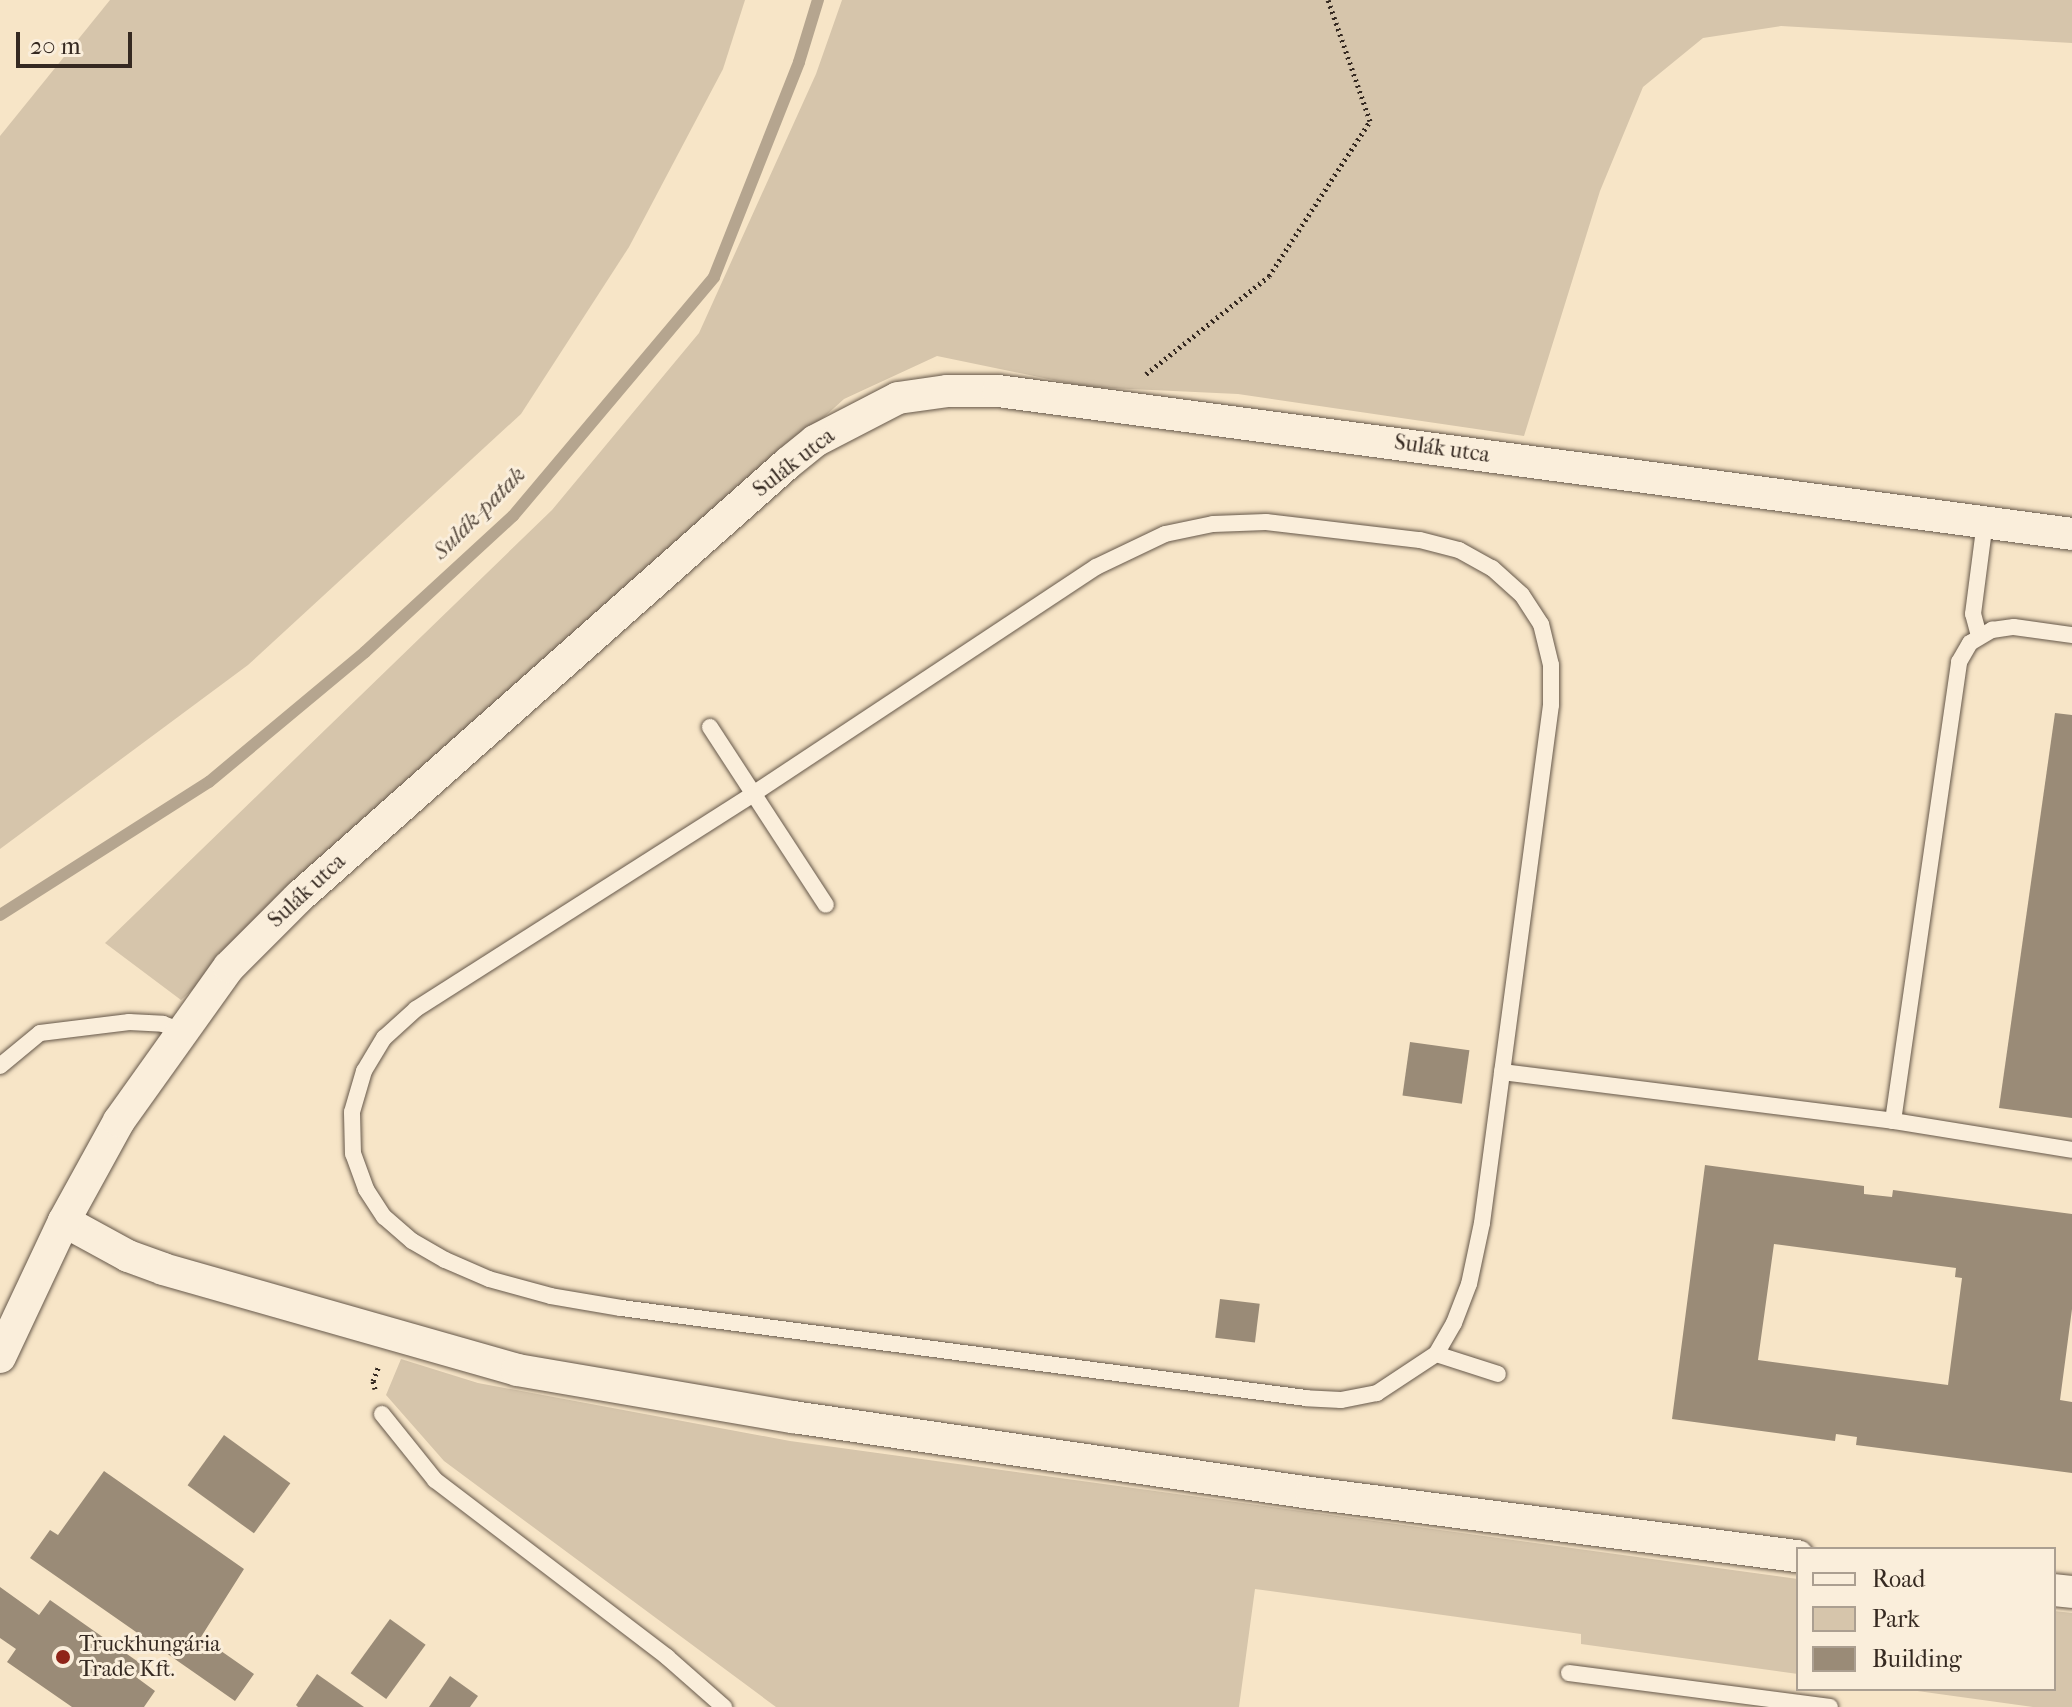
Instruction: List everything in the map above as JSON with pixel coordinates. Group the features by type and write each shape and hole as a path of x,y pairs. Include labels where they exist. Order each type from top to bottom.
{"street":[{"name":"Sulák utca","path":"0,1357 64,1221 119,1121 229,967 299,897 815,441 898,398 947,391 998,391 2072,534"},
{"path":"64,1221 128,1256 163,1269 517,1370 793,1417 1311,1493 1796,1556"}],"lane":[{"path":"1266,522 1420,540 1459,550 1492,568 1522,595 1541,624 1551,665 1551,705 1502,1072 1482,1223 1469,1284 1454,1323 1436,1354 1377,1393 1341,1400 1306,1398 565,1298 489,1279 445,1260 403,1233 378,1208 353,1154 352,1112 364,1071 384,1038 416,1009 753,794 1096,567 1165,534 1213,524 1266,522"},
{"path":"1979,636 1973,614 1985,522"},
{"path":"1893,1121 1959,662 1979,636 2014,627 2072,635"},
{"path":"710,727 826,905"},
{"path":"0,1066 40,1033 129,1022 163,1024 181,1031"},
{"path":"1502,1072 1893,1121 2072,1150"},
{"path":"1436,1354 1498,1374"},
{"path":"382,1414 435,1480 667,1657 724,1707"},
{"path":"1569,1673 1830,1707"}],"path":[{"path":"1108,405 1269,276 1370,121 1328,0"},
{"path":"382,1414 373,1381 390,1333"}],"green space":[{"path":"110,0 745,0 723,69 629,247 521,414 248,665 0,849 0,136"},
{"path":"842,0 2072,0 2072,43 1781,26 1703,38 1643,87 1600,191 1524,436 1238,394 1087,387 937,356 844,399 181,1000 105,943 552,510 699,333 816,74"},
{"path":"401,1359 478,1383 790,1441 1796,1579 1796,1674 1581,1644 1581,1634 1255,1589 1239,1707 776,1707 444,1461 386,1395"},
{"path":"2056,1611 2072,1613 2072,1707 2033,1707 1917,1691 2056,1691"}],"building":[{"path":"2055,713 2072,715 2072,1118 1999,1108"},
{"path":"1410,1042 1469,1050 1462,1104 1402,1095"},
{"path":"1705,1165 1864,1186 1864,1194 1892,1197 1893,1190 2072,1214 2072,1309 2060,1400 2072,1402 2072,1473 1856,1445 1857,1437 1836,1434 1835,1441 1672,1419","holes":["1774,1244 1956,1268 1955,1277 1962,1278 1948,1385 1758,1360"]},
{"path":"1220,1299 1260,1304 1255,1343 1215,1338"},
{"path":"224,1435 290,1483 254,1533 188,1485"},
{"path":"104,1471 244,1569 201,1637 254,1674 235,1701 30,1558 50,1530 58,1535"},
{"path":"0,1587 39,1615 50,1600 144,1666 136,1677 155,1691 144,1707 72,1707 7,1662 16,1649 0,1638"},
{"path":"390,1619 426,1645 386,1699 351,1673"},
{"path":"317,1674 364,1707 298,1707 296,1705"},
{"path":"450,1676 478,1696 470,1707 429,1707"}],"waterway":[{"name":"Sulák-patak","path":"0,915 209,782 365,652 513,516 714,277 799,62 818,0"}],"place":[{"name":"Truckhungária Trade Kft.","path":"63,1657"}]}
